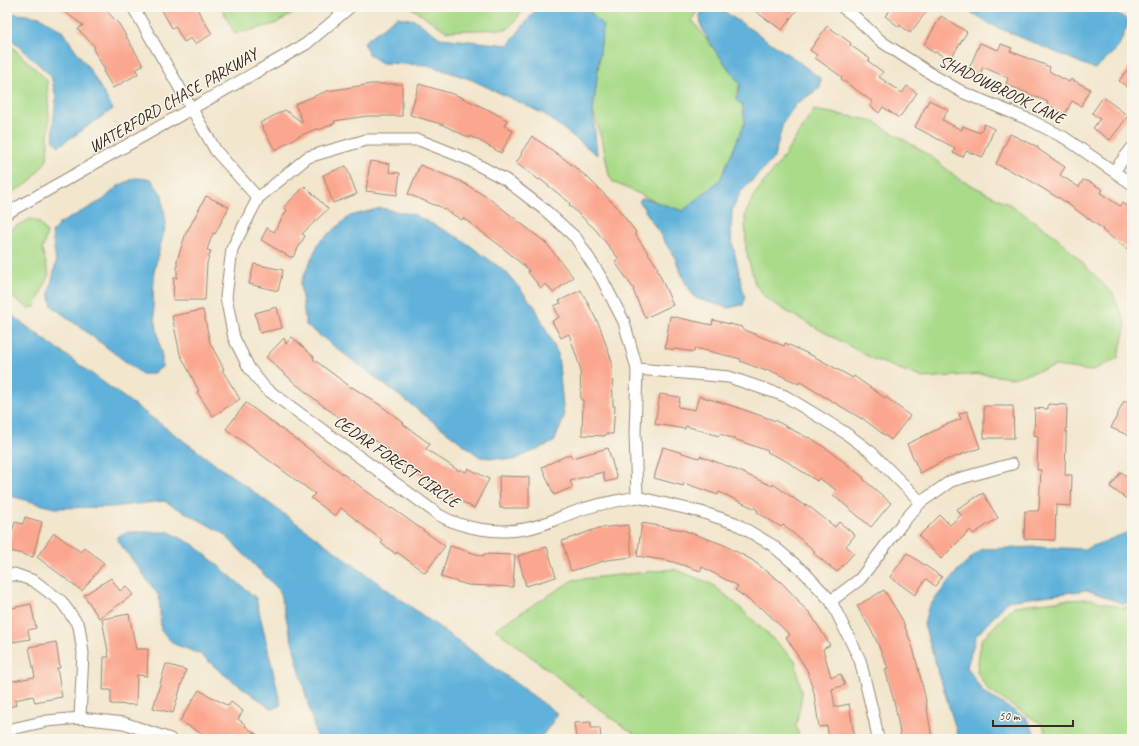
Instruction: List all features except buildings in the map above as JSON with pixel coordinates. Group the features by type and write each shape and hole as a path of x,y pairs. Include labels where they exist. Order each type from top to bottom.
{"street":[{"path":"133,7 216,151 258,198"},
{"name":"WATERFORD CHASE PARKWAY","path":"7,213 306,44 350,7"},
{"name":"SHADOWBROOK LANE","path":"842,7 853,15 882,42 936,78 964,93 1030,120 1065,138 1132,184"},
{"name":"CEDAR FOREST CIRCLE","path":"366,140 419,140 467,160 506,180 545,210 576,238 602,279 624,322 637,369 635,432 637,497 577,511 554,521 525,529 497,531 462,525 449,521 439,515 265,388 249,368 234,338 226,298 232,249 258,198 308,157 366,140"},
{"path":"1114,171 1132,148"},
{"path":"637,369 729,377 785,396 844,432 871,452 921,502"},
{"path":"831,601 860,579 904,521 921,502 951,481 1012,464"},
{"path":"637,497 701,512 735,523 772,545 804,572 831,601 860,660 878,739"},
{"path":"7,577 14,574 34,581 61,601 79,626 83,653 80,718"},
{"path":"7,730 47,721 80,718 124,724 170,739"}],"green space":[{"path":"221,7 303,7 275,24 235,34"},
{"path":"410,7 526,7 508,29 446,31"},
{"path":"586,7 699,7 692,20 740,84 736,97 742,104 746,122 720,180 683,211 664,205 613,182 609,175 603,144 593,112 603,26"},
{"path":"7,42 47,80 49,121 47,160 29,183 7,195"},
{"path":"814,110 871,120 929,155 959,179 1011,205 1058,238 1113,294 1126,325 1118,358 1091,371 1056,366 1012,378 982,374 923,378 873,359 786,311 766,298 755,284 746,250 745,215 754,195 780,162"},
{"path":"30,219 39,222 47,233 42,250 49,274 35,307 29,308 7,294 7,231"},
{"path":"674,569 712,584 734,602 795,660 802,695 796,726 800,739 642,739 611,718 495,629 573,580"},
{"path":"1091,599 1122,608 1132,606 1132,739 1048,739 1043,725 988,690 977,672 981,640 1014,606 1064,600"}],"water":[{"path":"538,7 586,7 603,26 593,112 597,155 544,114 472,80 428,65 382,63 368,54 364,42 397,17 415,20 440,38 508,45"},
{"path":"963,7 1108,7 1129,21 1118,48 1095,69 987,23"},
{"path":"707,8 725,12 795,59 821,79 820,88 796,104 783,123 774,158 740,193 732,211 731,237 745,299 743,305 728,308 695,298 685,282 675,258 639,201 644,198 683,211 720,180 745,122 742,104 737,101 736,97 739,94 740,84 711,45 701,26 700,14"},
{"path":"11,13 40,17 62,31 90,70 113,109 59,146 54,142 53,126 56,98 51,76 7,35 7,16"},
{"path":"135,178 151,179 162,195 166,224 154,271 153,306 162,358 162,367 152,374 142,374 52,306 49,293 56,263 52,233 59,224 103,200 118,186"},
{"path":"381,208 415,215 461,239 506,272 535,307 558,354 564,418 554,442 514,460 480,457 306,325 300,284 319,242 350,216"},
{"path":"7,312 558,714 540,739 317,739 279,590 223,533 164,501 112,507 54,508 7,495"},
{"path":"126,532 169,532 194,545 256,598 281,705 272,709 222,673 200,654 174,644 161,631 159,596 116,538"},
{"path":"1126,533 1132,535 1132,601 1124,604 1087,590 1008,601 976,636 967,667 983,692 1026,718 1038,739 959,739 924,625 928,608 958,570 981,549 1038,547 1085,549"}]}
